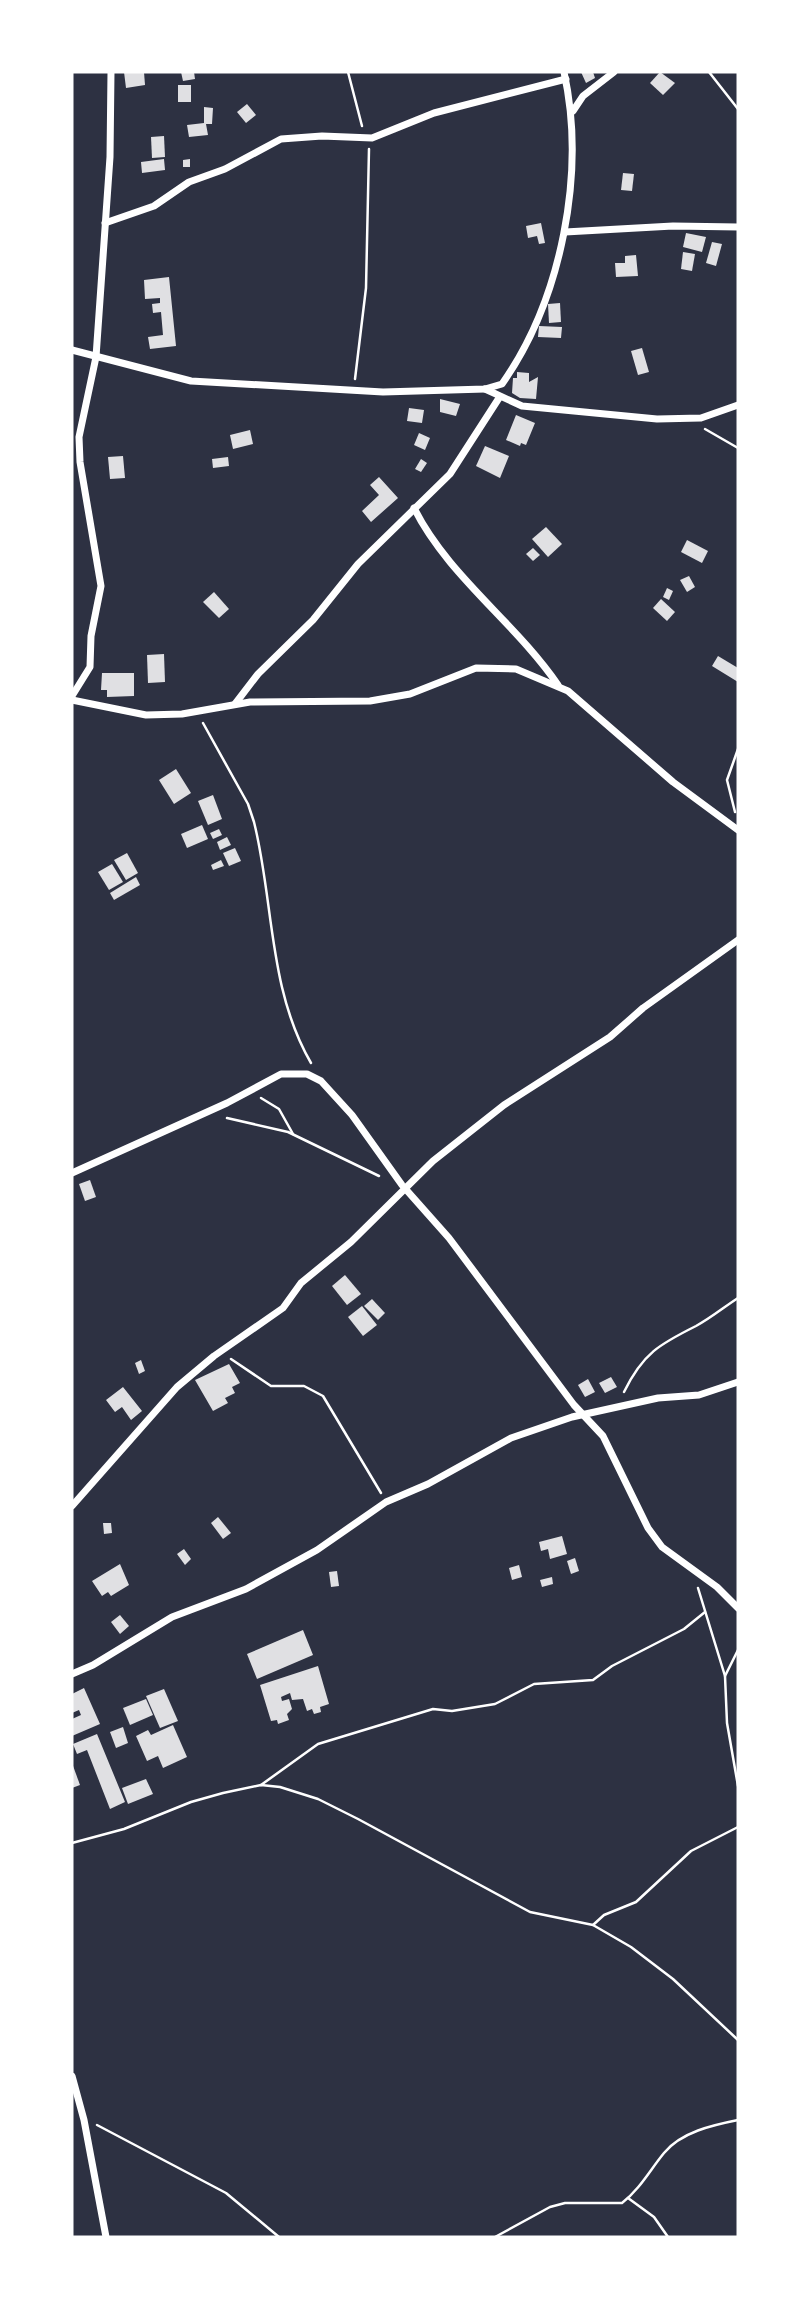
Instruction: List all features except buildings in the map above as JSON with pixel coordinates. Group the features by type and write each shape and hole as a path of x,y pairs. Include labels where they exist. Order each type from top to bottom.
{"street":[{"path":"111,72 113,100 96,357 85,403 79,452 101,586 91,636 90,667 72,698 126,712 187,713 234,704 388,700 476,668 516,669 568,691 673,782 737,826"},
{"path":"573,112 583,96 614,72"},
{"path":"72,350 191,382 383,392 485,389 502,384 526,346 565,232 573,112 565,75 434,113 367,139 322,136 281,139 225,169 189,182 154,206 105,223"},
{"path":"565,232 673,226 738,227"},
{"path":"485,389 499,398 522,406 566,412 690,420 738,405"},
{"path":"234,704 258,674 313,620 358,564 458,465 499,398"},
{"path":"414,508 430,538 487,604 529,646 558,686"},
{"path":"72,1506 177,1387 214,1356 283,1308 301,1283 351,1242 433,1161 504,1105 600,1044 643,1008 738,940"},
{"path":"72,1172 291,1072 321,1081 352,1115 397,1180 449,1238 554,1379 603,1436 648,1528 662,1547 717,1587 738,1608"},
{"path":"72,1674 93,1665 172,1617 258,1583 317,1550 386,1502 428,1484 511,1438 617,1408 658,1398 699,1395 738,1382"},
{"path":"72,2076 84,2119 106,2237"}],"path":[{"path":"348,72 354,103 371,159 369,241 354,390"},
{"path":"709,72 738,110"},
{"path":"690,420 738,448"},
{"path":"187,713 205,725 248,804 258,837 279,979 295,1035 321,1081"},
{"path":"737,826 727,780 738,749"},
{"path":"250,1091 279,1109 294,1135"},
{"path":"224,1117 294,1135 364,1170 397,1180"},
{"path":"617,1408 639,1368 662,1343 696,1326 738,1298"},
{"path":"214,1356 238,1362 271,1386 304,1386 323,1396 386,1502"},
{"path":"697,1573 705,1612 725,1676 727,1723 738,1786"},
{"path":"261,1785 318,1744 433,1709 452,1711 495,1704 534,1684 593,1681 612,1666 684,1629 705,1612"},
{"path":"725,1676 738,1650"},
{"path":"72,1843 124,1829 191,1801 261,1785 280,1787 318,1799 530,1912 593,1925 631,1947 673,1979 738,2040"},
{"path":"593,1925 604,1915 636,1902 691,1852 738,1828"},
{"path":"84,2119 134,2142 226,2193 279,2237"},
{"path":"495,2237 550,2207 565,2203 612,2204 628,2198 666,2151 680,2139 698,2130 738,2120"},
{"path":"628,2198 654,2217 668,2237"}]}
